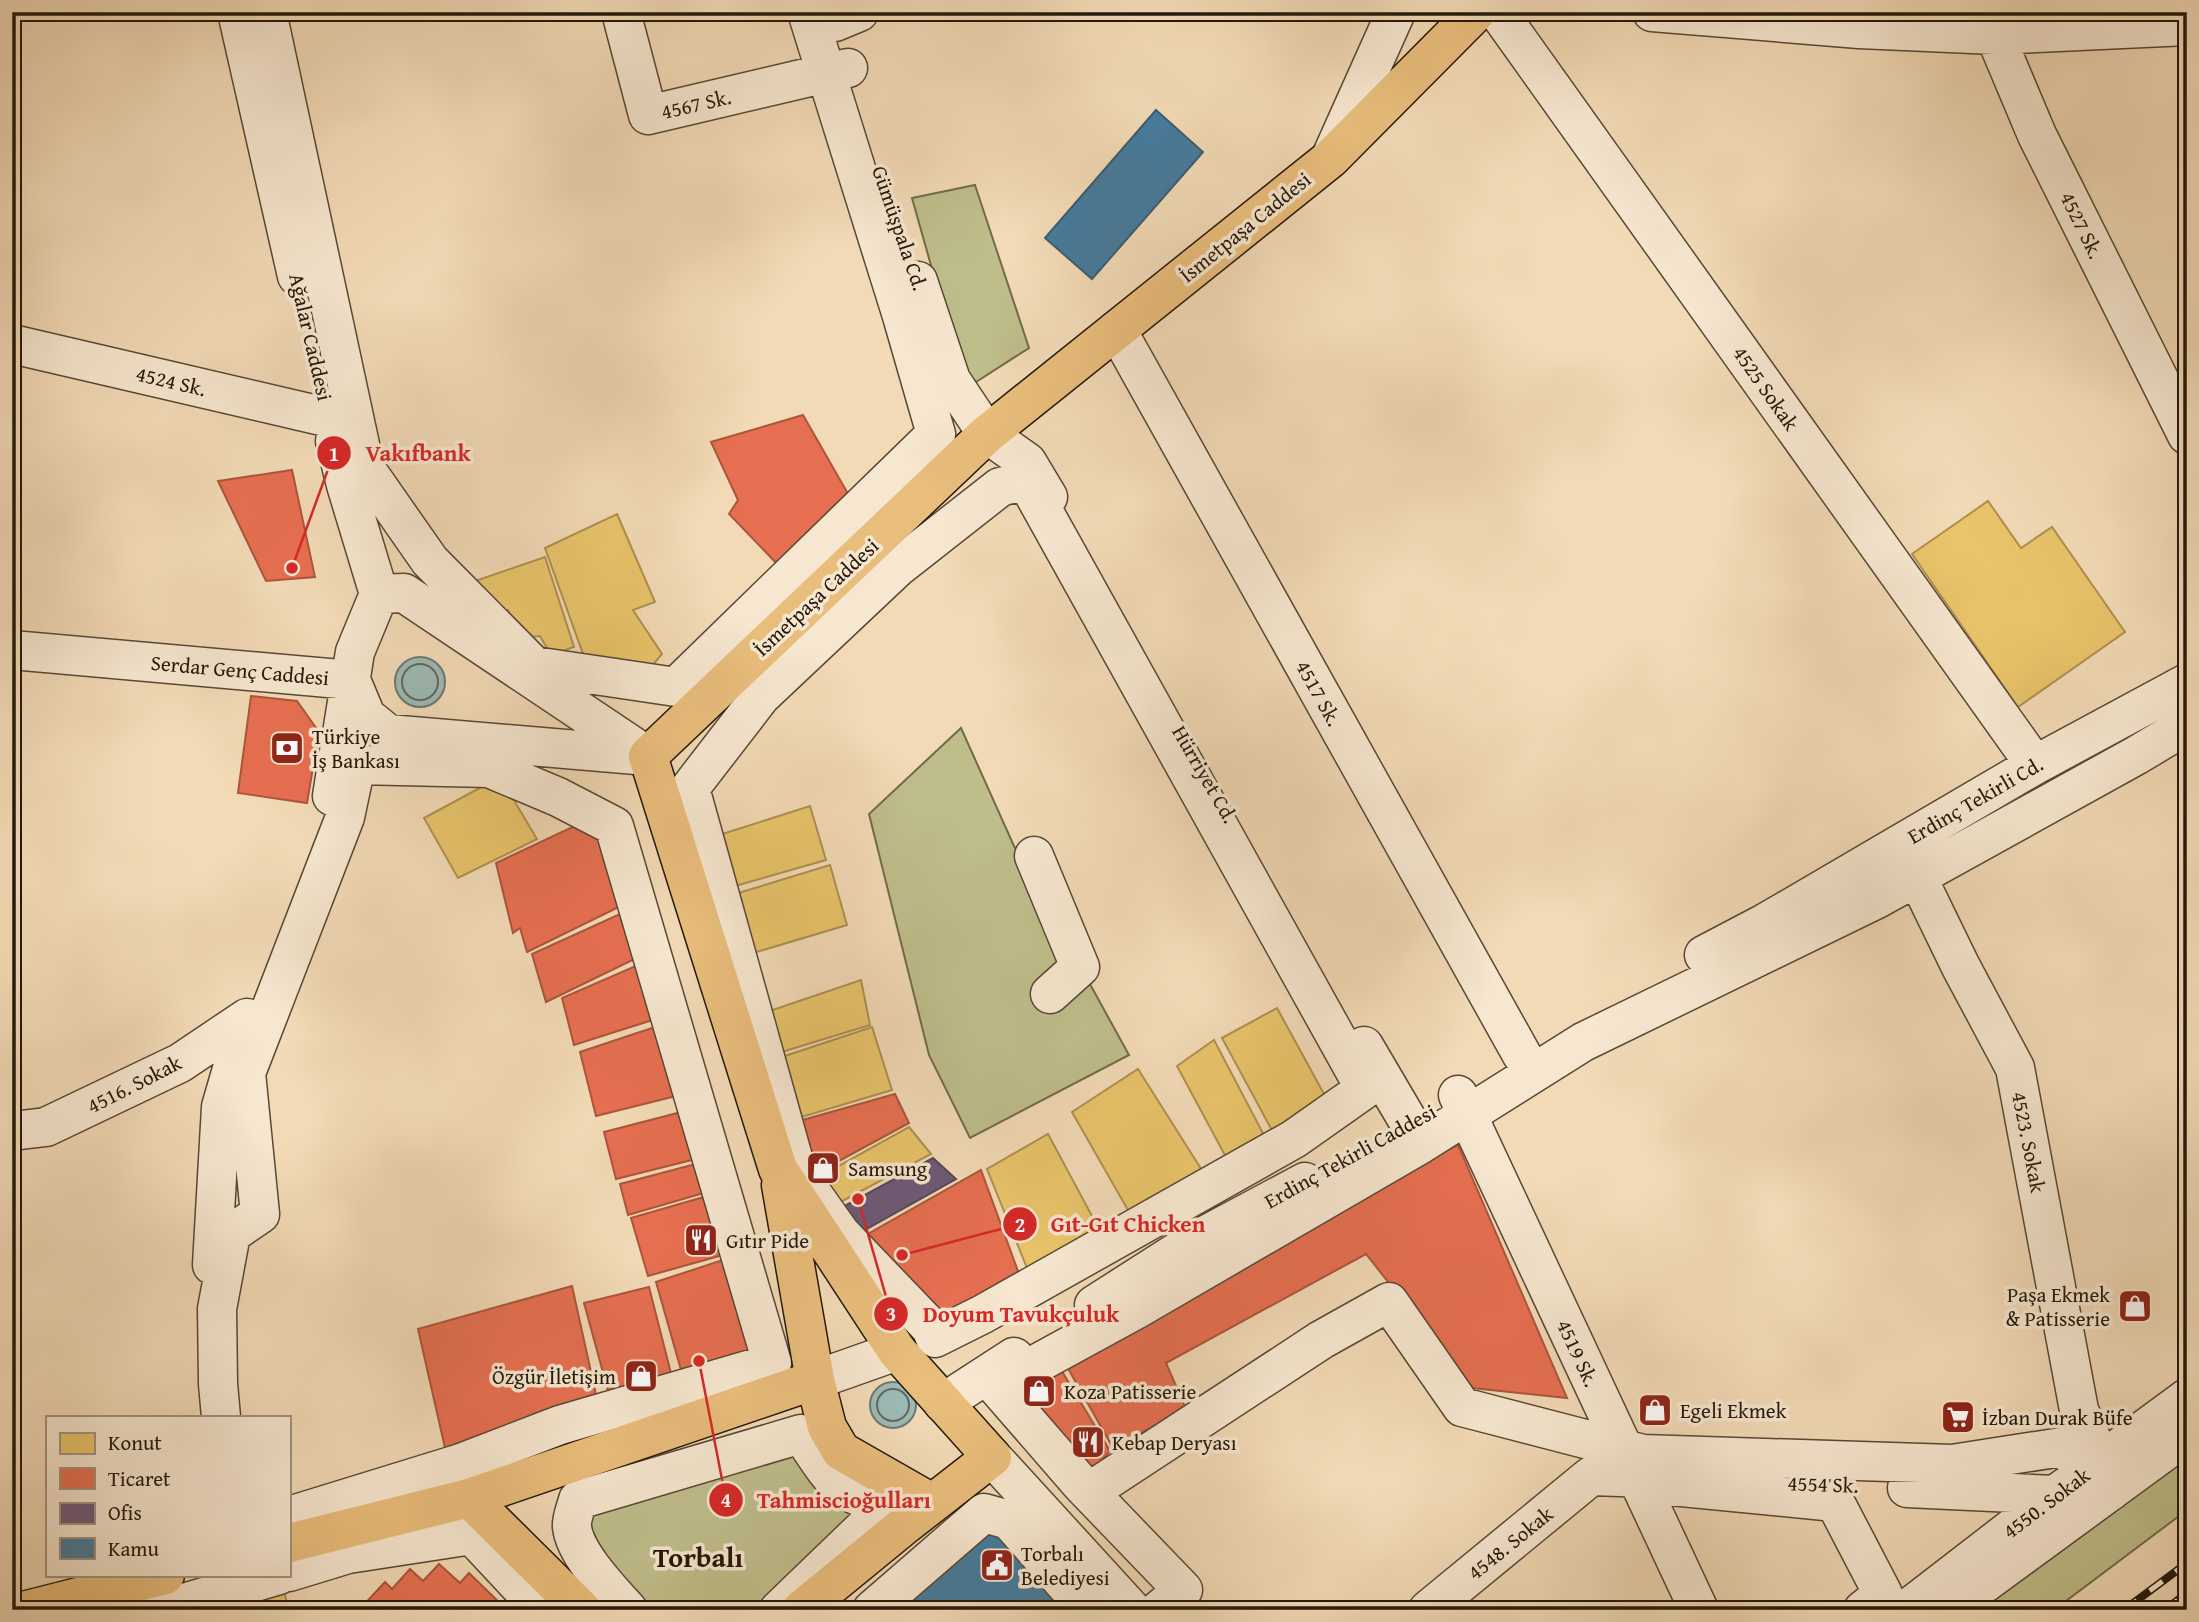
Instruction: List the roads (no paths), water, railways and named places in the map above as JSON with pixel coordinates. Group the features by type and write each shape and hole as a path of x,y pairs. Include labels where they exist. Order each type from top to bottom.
{"main road":[{"name":"İsmetpaşa Caddesi","path":"648,756 988,435 1330,159 1476,12"},
{"path":"648,756 778,1169 815,1380 827,1427 841,1451 932,1503"},
{"path":"778,1169 897,1352 992,1457 802,1610"},
{"path":"290,1543 469,1498 815,1380"},
{"path":"469,1498 582,1610"},
{"path":"27,1610 161,1576"}],"street":[{"name":"Ağalar Caddesi","path":"237,12 346,485 379,594"},
{"path":"267,12 365,468 430,561 534,666 676,687 936,434 837,71 833,15"},
{"name":"4567 Sk.","path":"621,12 648,115 837,71"},
{"path":"1330,159 1396,12"},
{"name":"4525 Sokak","path":"1498,12 2035,765"},
{"path":"1652,12 1859,29 1990,23 2187,26"},
{"name":"4527 Sk.","path":"1990,23 2037,135 2187,435"},
{"name":"Gümüşpala Cd.","path":"837,71 951,380 988,435"},
{"name":"4517 Sk.","path":"1117,330 1522,1055"},
{"name":"4524 Sk.","path":"12,344 330,418"},
{"name":"Hürriyet Cd.","path":"988,435 1027,463 1077,546 1208,780 1411,1126"},
{"path":"1026,480 1365,1089 1294,1139 983,1314 936,1338 931,1328 841,1234 797,1172 690,788 761,696 898,567 1000,486 1026,480"},
{"path":"209,1416 203,1381 221,1107 247,1018 325,836 355,652 379,594 404,593 648,756"},
{"name":"Serdar Genç Caddesi","path":"12,650 351,680 366,716 388,734 648,756"},
{"name":"Erdinç Tekirli Cd.","path":"1765,923 2035,765 2187,683"},
{"path":"1181,1603 996,1386 1137,1309 1463,1105 1583,1042 1917,878 2187,725"},
{"path":"221,1416 217,1309 229,1246 232,1234 260,1214 246,1073 345,817 356,765 489,768 558,797 614,826 772,1363 560,1425 461,1463 290,1516"},
{"name":"4523. Sokak","path":"1901,843 1961,967 2015,1068 2079,1410 2100,1474"},
{"path":"1034,856 1080,967 1050,995"},
{"name":"Erdinç Tekirli Caddesi","path":"943,1403 1191,1243 1411,1126 1463,1105 1522,1055 1577,1021 1765,923"},
{"name":"4516. Sokak","path":"12,1131 46,1127 180,1063 247,1018"},
{"name":"4519 Sk.","path":"1463,1105 1645,1465 1699,1610"},
{"path":"1089,1492 1321,1340 1390,1302 1462,1407 1645,1465 1952,1464 2062,1447 2100,1474"},
{"path":"815,1380 897,1352"},
{"name":"4550. Sokak","path":"1906,1610 2055,1495 2100,1474 2187,1398"},
{"path":"628,1610 605,1584 576,1543 571,1525 578,1500 801,1434 831,1479 847,1492 874,1502 889,1504 779,1610"},
{"path":"1948,1610 2100,1474 2187,1435"},
{"path":"992,1457 1132,1610"},
{"path":"1645,1465 1661,1485 1835,1502 1884,1594 1863,1610"},
{"name":"4554 Sk.","path":"1591,1476 1645,1465 2055,1495"},
{"name":"4548. Sokak","path":"1428,1610 1591,1476"},
{"path":"872,1610 984,1513 1009,1520 1087,1610"},
{"path":"290,1572 348,1554 472,1535 542,1610"},
{"path":"160,1610 276,1576"}],"water":[{"path":"420,657 438,664 445,682 438,700 420,707 402,700 395,682 402,664"},
{"path":"893,1382 909,1389 916,1405 909,1421 893,1428 877,1421 870,1405 877,1389"}],"railway":[{"path":"2124,1610 2187,1563"},
{"path":"2165,1610 2187,1593"}],"place":[{"name":"Vakıfbank","path":"292,568"},
{"name":"Türkiye İş Bankası","path":"287,748"},
{"name":"Samsung","path":"823,1168"},
{"name":"Doyum Tavukçuluk","path":"858,1199"},
{"name":"Gıtır Pide","path":"701,1240"},
{"name":"Gıt-Gıt Chicken","path":"902,1255"},
{"name":"Paşa Ekmek & Patisserie","path":"2135,1306"},
{"name":"Tahmiscioğulları","path":"699,1361"},
{"name":"Özgür İletişim","path":"641,1376"},
{"name":"Koza Patisserie","path":"1039,1391"},
{"name":"Egeli Ekmek","path":"1655,1410"},
{"name":"İzban Durak Büfe","path":"1958,1417"},
{"name":"Kebap Deryası","path":"1088,1442"},
{"name":"Torbalı Belediyesi","path":"997,1565"}],"district":[{"name":"Torbalı","path":"698,1556"}]}
